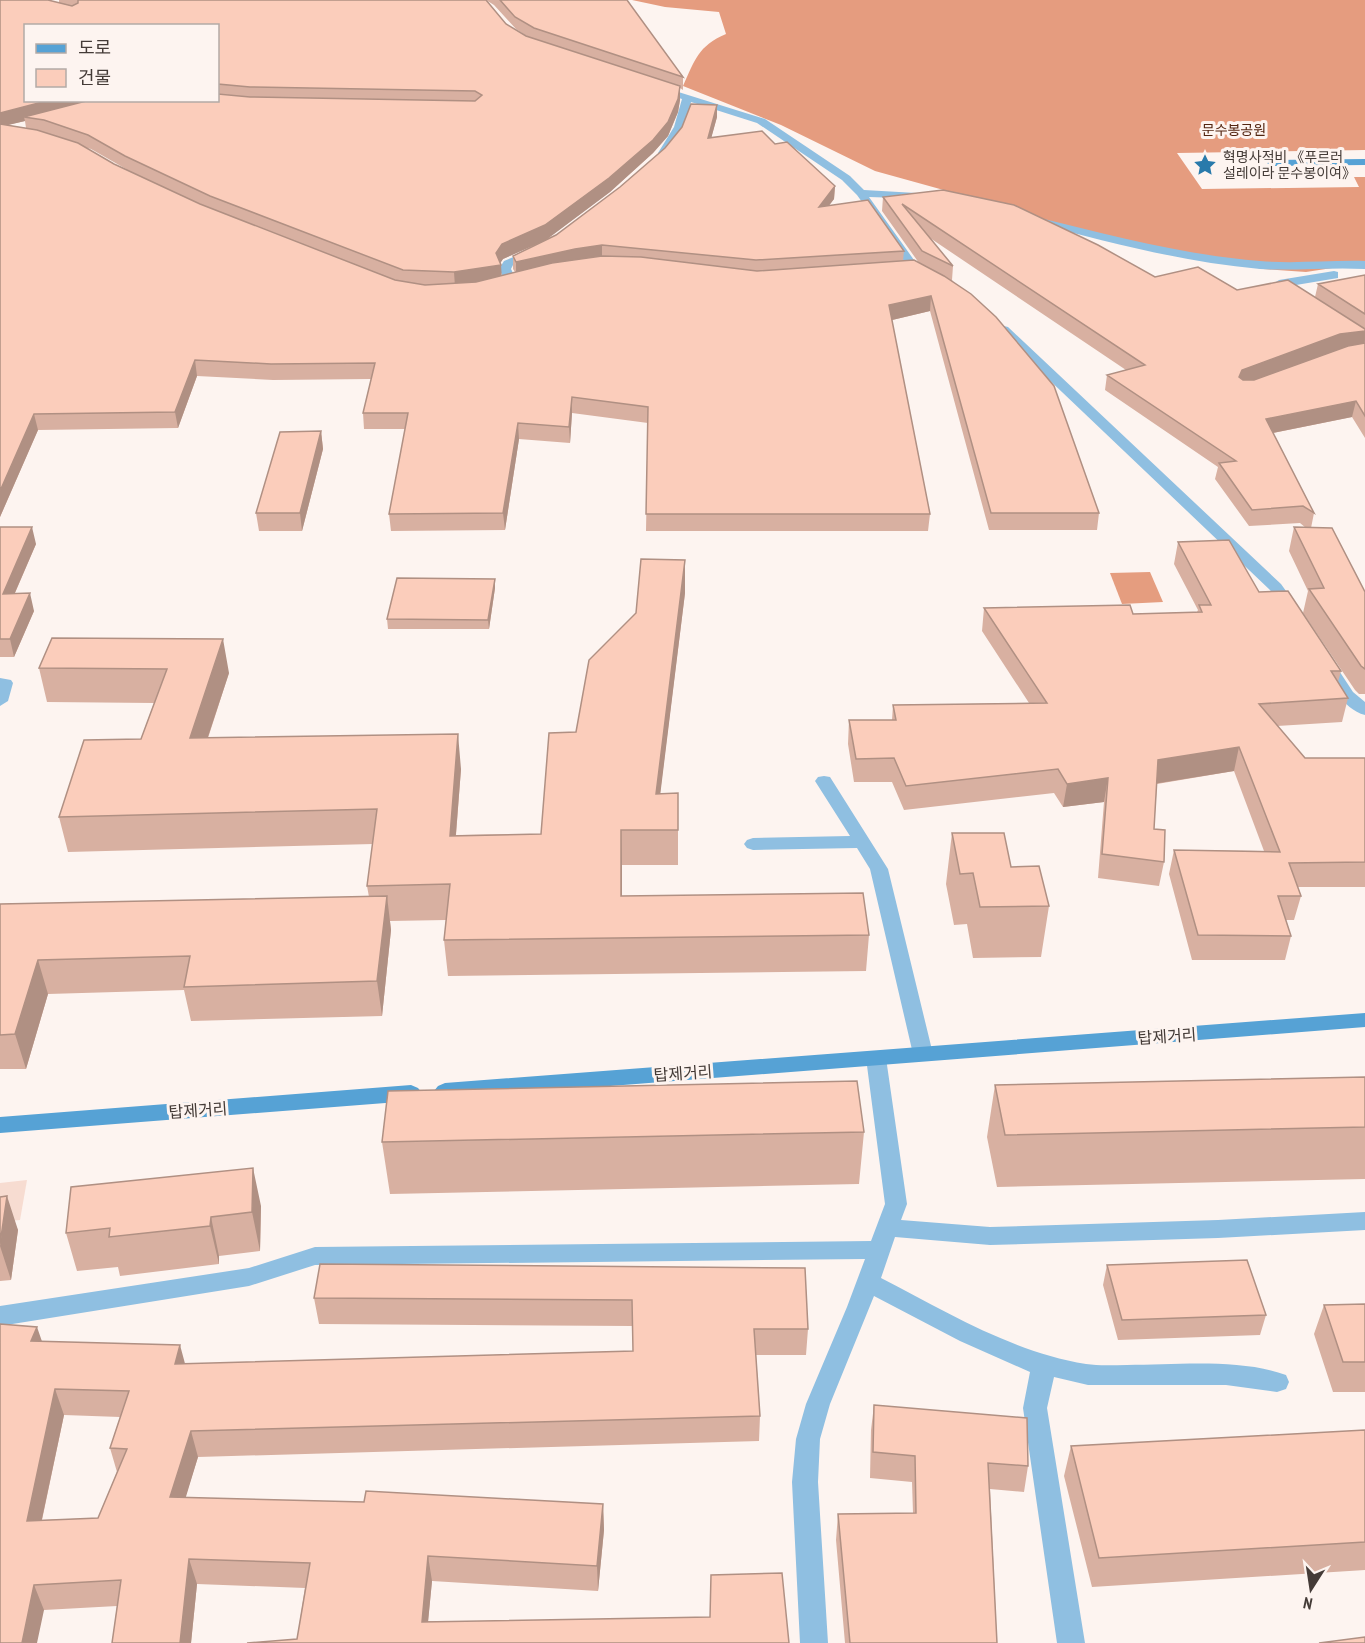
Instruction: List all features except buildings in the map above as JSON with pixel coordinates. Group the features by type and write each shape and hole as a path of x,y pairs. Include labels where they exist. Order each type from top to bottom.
{"main road":[{"path":"1272,163 1365,162"},
{"name":"탑제거리","path":"0,1125 1365,1020"}],"street":[{"path":"645,84 761,121 846,178 861,193 910,270 940,281"},
{"path":"651,164 675,138 685,112 687,98"},
{"path":"861,193 942,198"},
{"path":"1028,218 1201,259 1262,265 1306,266 1342,263 1365,267"},
{"path":"526,279 506,285 505,269 508,263 543,247"},
{"path":"1298,297 1279,284 1365,267"},
{"path":"992,320 1276,587 1302,626"},
{"path":"1321,656 1347,695 1365,710"},
{"path":"0,683 5,683 0,701"},
{"path":"824,782 879,869 923,1054"},
{"path":"753,844 863,842"},
{"path":"814,1643 805,1482 808,1439 818,1404 885,1239 896,1204 876,1058"},
{"path":"0,1316 249,1277 315,1256 1218,1229 1365,1221"},
{"path":"868,1282 968,1334 1027,1361 1088,1375 1226,1375 1277,1382"},
{"path":"1044,1365 1035,1408 1071,1643"}],"shaded area":[{"path":"1150,572 1163,602 1122,604 1110,573"},
{"path":"27,1180 20,1220 0,1222 0,1183"}],"green space":[{"name":"문수봉공원","path":"632,0 1365,0 1365,150 1177,153 1202,189 1359,187 1354,177 1365,177 1365,263 1306,272 1263,269 1096,237 1005,207 875,171 781,125 683,86 698,55 709,44 726,34 719,12 665,7"}],"place":[{"name":"혁명사적비 《푸르러 설레이라 문수봉이여》","path":"1205,165"}]}
